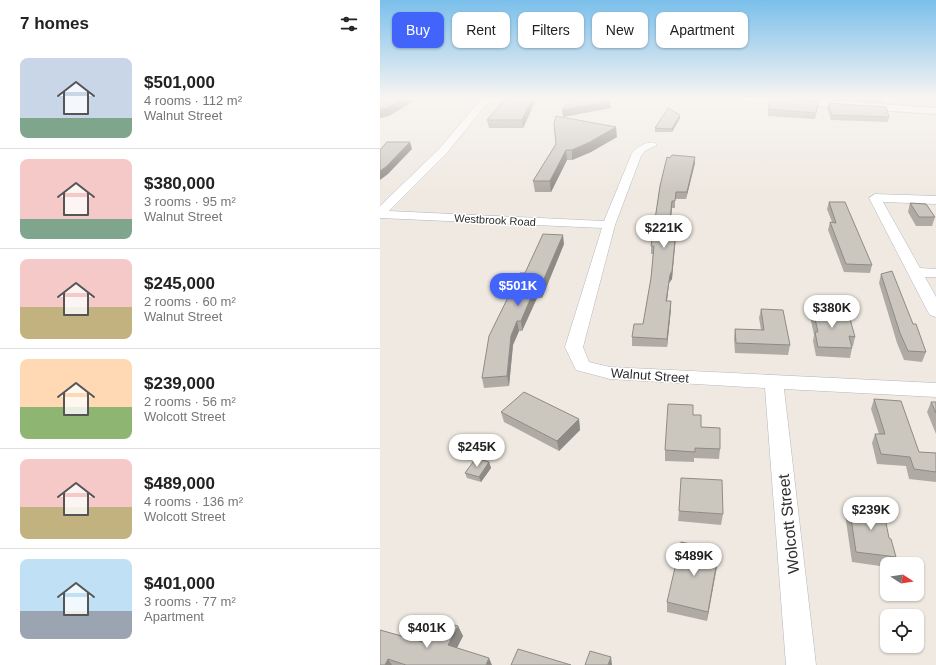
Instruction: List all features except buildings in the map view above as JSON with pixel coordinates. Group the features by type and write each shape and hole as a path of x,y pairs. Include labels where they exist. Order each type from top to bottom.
{"street":[{"path":"380,214 442,151 461,129"},
{"name":"Walnut Street","path":"652,145 641,149 636,155 609,225 574,347 582,366 610,373 774,383 936,390"},
{"path":"936,200 874,198 936,312"},
{"name":"Westbrook Road","path":"380,214 609,225"},
{"path":"914,272 936,273"},
{"name":"Wolcott Street","path":"774,383 801,665"}]}
